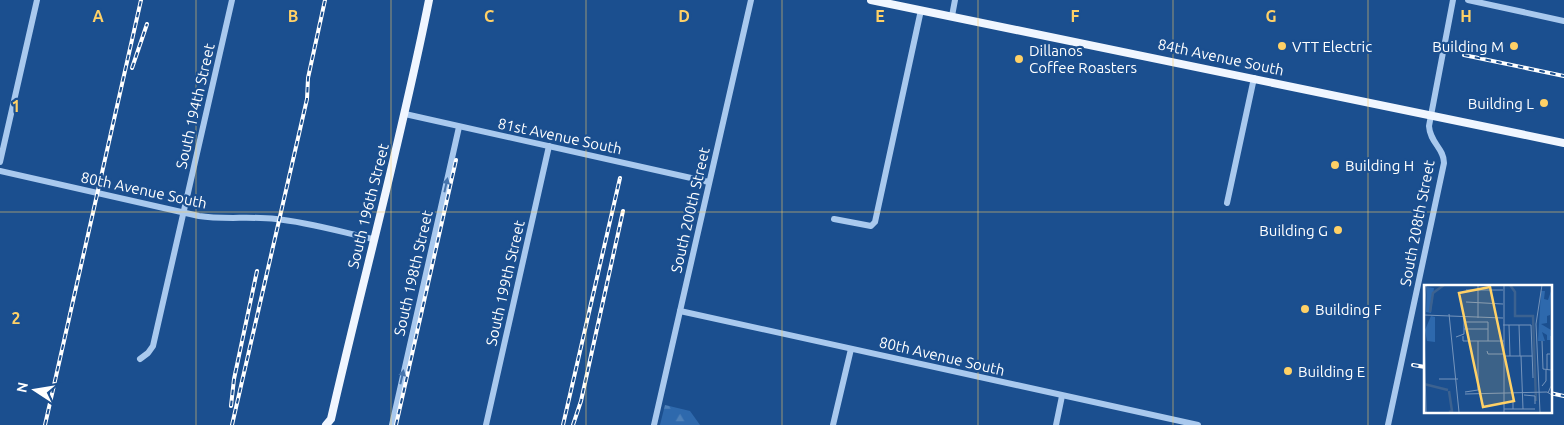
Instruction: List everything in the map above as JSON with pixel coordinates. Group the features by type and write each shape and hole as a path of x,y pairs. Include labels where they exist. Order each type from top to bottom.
{"main road":[{"name":"South 196th Street","path":"331,423 373,239 405,114 429,0"},
{"name":"84th Avenue South","path":"871,0 1431,114 1564,143"}],"street":[{"path":"0,162 37,0"},
{"name":"South 194th Street","path":"140,359 148,354 153,346 232,0"},
{"name":"South 200th Street","path":"654,425 751,0"},
{"path":"952,16 955,0"},
{"name":"South 208th Street","path":"1388,425 1444,163 1443,154 1431,139 1429,132 1453,0"},
{"path":"1468,0 1564,21"},
{"path":"834,218 871,226 876,222 921,10"},
{"path":"1227,203 1254,78"},
{"name":"81st Avenue South","path":"405,114 709,182"},
{"name":"South 198th Street","path":"392,425 459,126"},
{"name":"South 199th Street","path":"486,425 549,146"},
{"name":"80th Avenue South","path":"0,171 184,213 218,218 254,217 279,219 373,239"},
{"name":"80th Avenue South","path":"680,311 1184,424 1198,425"},
{"path":"833,425 851,349"},
{"path":"1056,425 1062,396"}],"green space":[{"path":"665,405 690,411 700,425 660,425"}],"railway":[{"path":"45,425 141,0"},
{"path":"232,425 307,99 308,78 325,0"},
{"path":"132,68 147,24"},
{"path":"1464,55 1564,76"},
{"path":"396,425 456,160"},
{"path":"563,425 620,178"},
{"path":"573,425 581,401 623,211"},
{"path":"231,406 234,379 257,271"},
{"path":"1413,365 1424,367"},
{"path":"1552,393 1564,396"}],"place":[{"name":"VTT Electric","path":"1282,46"},
{"name":"Building M","path":"1514,46"},
{"name":"Dillanos Coffee Roasters","path":"1019,59"},
{"name":"Building L","path":"1544,103"},
{"name":"Building H","path":"1335,165"},
{"name":"Building G","path":"1338,230"},
{"name":"Building F","path":"1305,309"},
{"name":"Building E","path":"1288,371"}]}
